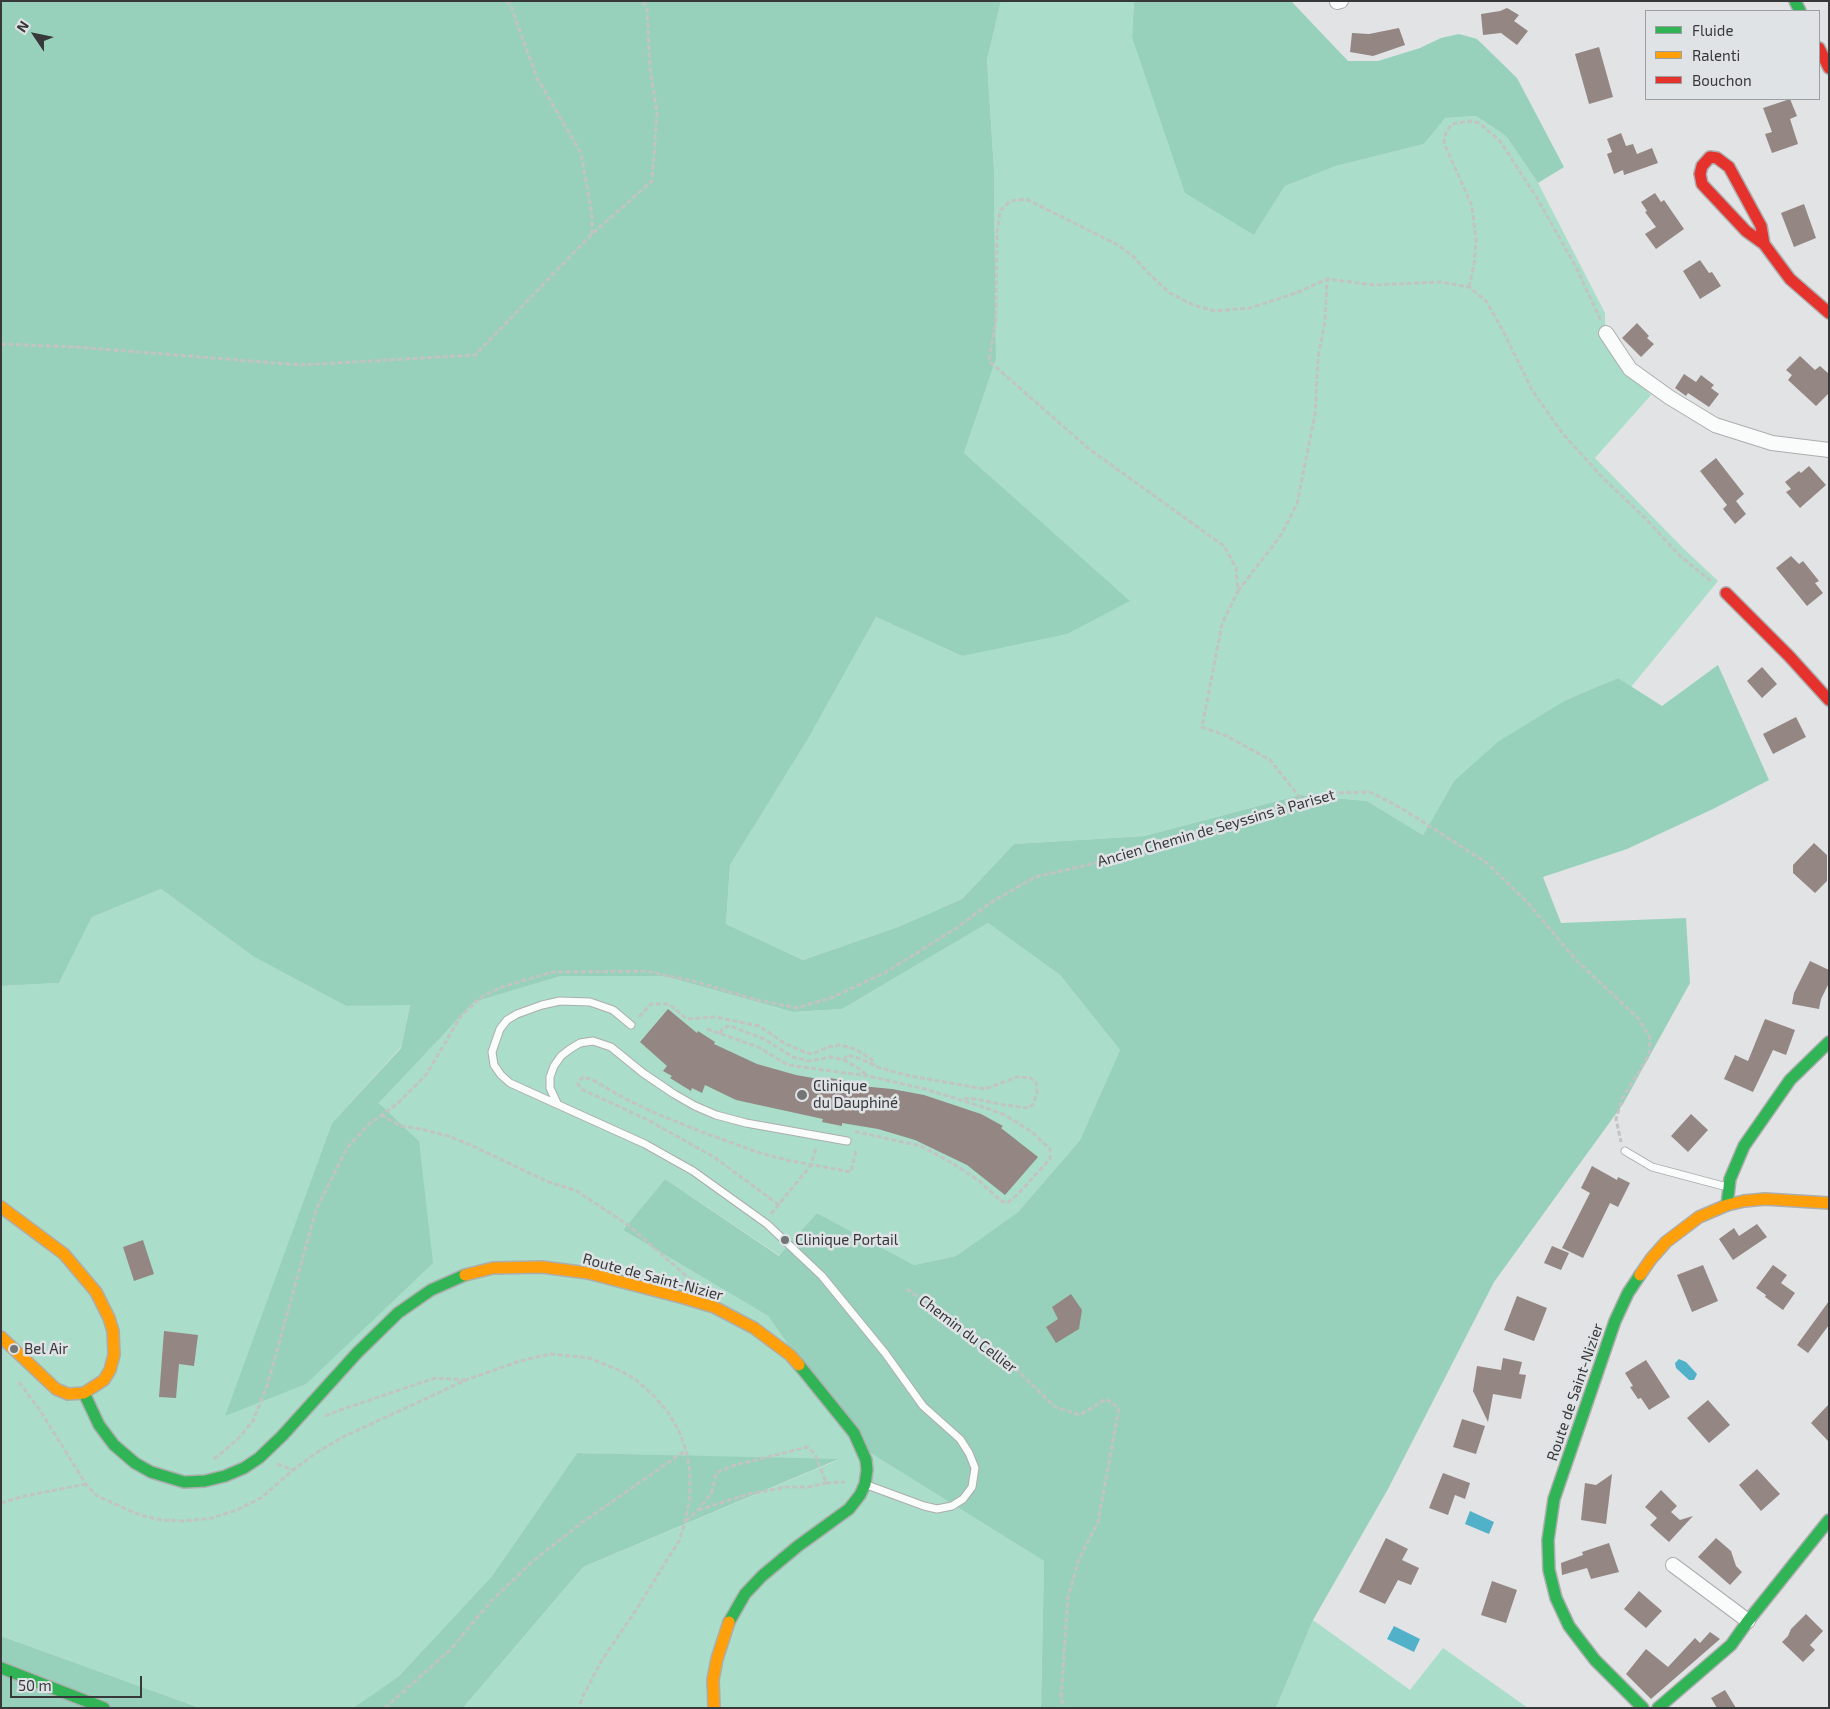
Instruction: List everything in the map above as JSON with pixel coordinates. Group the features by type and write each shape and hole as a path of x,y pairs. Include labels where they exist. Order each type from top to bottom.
{"main road":[{"path":"1820,50 1829,68"},
{"path":"1764,244 1761,226 1729,167 1718,158 1710,158 1702,166 1700,174 1702,184 1746,231 1764,244 1790,279 1829,313"},
{"path":"1726,593 1789,656 1829,700"},
{"path":"1727,1205 1730,1179 1744,1146 1790,1080 1829,1042"},
{"name":"Route de Saint-Nizier","path":"1643,1708 1595,1660 1569,1626 1556,1598 1548,1563 1548,1540 1554,1499 1616,1321 1628,1293 1651,1259 1666,1242 1699,1217 1727,1205 1765,1199 1829,1203"},
{"path":"1,1207 64,1254 96,1292 109,1318 114,1342 114,1355 110,1370 104,1380 84,1393 68,1394 56,1389 1,1337"},
{"name":"Route de Saint-Nizier","path":"84,1393 98,1425 114,1446 135,1463 151,1472 184,1482 205,1481 225,1476 244,1468 259,1458 294,1423 363,1347 398,1313 416,1299 446,1282 476,1272 512,1266 542,1266 588,1273 714,1307 754,1328 790,1355 854,1433 866,1460 867,1470 860,1495 849,1509 785,1556 762,1576 745,1594 730,1617 716,1659 714,1708"},
{"path":"1658,1708 1731,1645 1829,1520"},
{"path":"1,1668 104,1708"}],"street":[{"path":"1337,2 1341,1"},
{"path":"1606,333 1630,369 1669,397 1716,425 1772,443 1829,450"},
{"path":"1673,1565 1748,1621"}],"lane":[{"path":"631,1025 613,1010 590,1002 560,1001 528,1009 507,1020 500,1029 492,1052 494,1065 510,1083 653,1148 693,1172 763,1221 822,1276 885,1353 923,1406 960,1439 969,1452 975,1468 972,1487 963,1499 952,1506 937,1509 864,1484"},
{"path":"556,1103 550,1088 550,1077 554,1066 561,1056 570,1049 580,1043 593,1041 611,1046 643,1073 696,1106 716,1115 746,1123 847,1142"},
{"path":"1625,1151 1652,1167 1729,1188"}],"path":[{"path":"506,1 511,6 537,78 581,153 592,215 592,234"},
{"path":"1,344 76,347 301,365 475,355 592,234 652,181 657,113 650,68 647,9 643,1"},
{"path":"1469,287 1474,265 1476,241 1472,206 1444,143 1446,132 1452,124 1470,120 1479,123 1500,141 1515,164 1576,267 1606,333"},
{"path":"1238,591 1236,568 1224,546 1089,449 989,362 996,319 997,232 1000,211 1010,202 1026,199 1116,244 1132,256 1148,274 1170,293 1193,305 1215,311 1250,308 1296,293 1327,279 1374,285 1440,282 1469,287 1486,301 1532,390 1563,434 1603,478 1679,554 1726,593"},
{"path":"1306,804 1270,760 1227,736 1202,727 1222,624 1238,591 1281,535 1298,504 1315,414 1318,357 1325,322 1327,279"},
{"name":"Ancien Chemin de Seyssins à Pariset","path":"693,981 757,1000 797,1008 833,997 886,972 955,929 990,903 1035,876 1144,852 1306,804 1331,794 1370,792 1401,808 1486,863 1527,902 1578,962 1639,1019 1650,1038 1649,1055 1622,1099 1616,1119 1620,1141 1625,1151"},
{"path":"631,1025 651,1004 670,1004 687,1019 714,1017 759,1026 784,1043 807,1053 812,1054 828,1047 840,1045 855,1048 870,1058 875,1066"},
{"path":"720,1033 723,1028 730,1026 764,1039 793,1057 809,1061 830,1058 844,1060 868,1076"},
{"path":"707,1029 758,1047 788,1064 868,1076 925,1089 1005,1115 1032,1132 1050,1149 1050,1159 1018,1194 1007,1203 1000,1201 978,1180 921,1146 849,1130 847,1142"},
{"path":"844,1060 848,1055 875,1066 910,1076 985,1089 1017,1077 1030,1078 1036,1082 1037,1093 1033,1104 1028,1108 976,1099 954,1098"},
{"path":"779,1205 706,1153 646,1119 581,1089 578,1084 580,1080 582,1077 593,1080 649,1110 757,1152 851,1172 856,1148"},
{"path":"213,1460 237,1440 253,1421 267,1386 316,1210 347,1148 369,1124 381,1115 400,1126 448,1136 546,1181 577,1191 628,1225 696,1286"},
{"path":"858,1140 860,1132"},
{"path":"763,1221 779,1205 811,1165 819,1136"},
{"name":"Chemin du Cellier","path":"908,1289 1008,1361 1055,1408 1080,1415 1106,1399 1119,1408 1098,1522 1080,1560 1068,1598 1061,1698 1064,1708"},
{"path":"14,1375 41,1412 86,1484 97,1496 140,1515 161,1520 185,1521 212,1518 237,1510 261,1498 292,1470 343,1437 466,1380 520,1361 550,1354 589,1358 636,1380 668,1412 679,1431 686,1450 690,1471 690,1496 679,1541 602,1660 583,1696 579,1708"},
{"path":"324,1417 436,1378 466,1380"},
{"path":"685,1522 698,1510 712,1492 716,1473 732,1466 807,1448 815,1454 826,1483"},
{"path":"385,1708 451,1650 491,1602 534,1560 582,1522 686,1450"},
{"path":"698,1510 749,1494 787,1487 808,1487 826,1483 864,1484"},
{"path":"1,1503 25,1496 86,1484"}],"green space":[{"path":"1,1 1001,1 987,60 994,171 996,359 964,453 1130,601 1067,634 962,656 876,617 808,739 730,865 726,924 803,960 898,927 962,899 1014,844 1144,836 1300,795 1367,801 1423,835 1454,781 1499,741 1566,700 1618,678 1662,706 1718,665 1769,780 1713,809 1627,849 1543,877 1561,923 1686,918 1690,983 1623,1104 1494,1282 1388,1489 1313,1620 1276,1708 1041,1708 1044,1561 859,1446 768,1316 623,1230 665,1179 779,1256 817,1213 914,1265 956,1256 1018,1212 1080,1140 1120,1050 1060,975 988,923 842,1009 793,1012 664,976 561,976 474,1002 379,1103 419,1141 433,1263 306,1384 225,1416 332,1123 401,1048 410,1005 346,1006 254,957 161,889 92,917 59,983 1,986"},
{"path":"1001,1 1134,1 1132,37 1254,235 1285,186 1336,166 1424,144 1444,118 1476,116 1506,136 1538,183 1605,313 1605,345 1626,372 1651,395 1595,458 1718,581 1631,687 1618,678 1566,700 1454,781 1423,835 1367,801 1300,795 1144,836 1014,844 962,899 898,927 803,960 726,924 730,865 808,739 876,617 962,656 1129,601 964,453 996,359 994,171 987,60"},
{"path":"1134,1 1291,1 1348,61 1378,61 1420,48 1441,38 1459,34 1477,39 1517,78 1564,167 1538,183 1506,136 1476,116 1445,118 1424,144 1336,166 1285,186 1254,235 1185,193 1132,37"},
{"path":"161,889 254,957 346,1006 410,1004 401,1047 332,1123 226,1416 419,1141 379,1103 474,1002 561,976 664,976 793,1012 842,1009 988,923 1060,975 1120,1050 1080,1140 1018,1212 956,1256 914,1265 817,1213 780,1256 665,1179 623,1230 768,1316 859,1446 1044,1561 1041,1708 463,1708 583,1567 838,1460 577,1453 492,1576 399,1676 353,1708 200,1708 1,1636 1,986 59,983 92,917"},
{"path":"577,1453 839,1459 583,1567 463,1708 353,1708 399,1676 492,1576"},
{"path":"1313,1620 1410,1690 1443,1648 1528,1708 1276,1708"},
{"path":"1,1636 200,1708 1,1708"}],"water":[{"path":"1679,1359 1686,1362 1697,1374 1694,1380 1689,1380 1676,1368 1675,1363"},
{"path":"1470,1511 1494,1522 1489,1534 1465,1524"},
{"path":"1394,1626 1420,1639 1414,1652 1387,1639"}],"building":[{"path":"1507,8 1519,15 1514,21 1528,31 1517,45 1501,33 1483,35 1481,14"},
{"path":"1399,28 1405,45 1373,56 1350,52 1352,33 1369,34"},
{"path":"1599,47 1613,97 1589,104 1575,54"},
{"path":"1790,100 1797,116 1790,119 1798,144 1772,153 1765,134 1772,132 1763,108"},
{"path":"1621,133 1626,146 1633,144 1637,154 1652,148 1658,163 1624,175 1623,170 1614,174 1607,154 1612,152 1607,139"},
{"path":"1655,193 1661,202 1664,200 1684,229 1656,249 1645,234 1656,227 1645,212 1647,211 1641,202"},
{"path":"1804,204 1816,238 1794,247 1781,213"},
{"path":"1700,260 1709,273 1712,272 1721,286 1700,299 1683,271"},
{"path":"1637,323 1649,336 1647,338 1654,344 1641,357 1622,338"},
{"path":"1800,356 1815,370 1820,366 1829,374 1829,393 1816,406 1788,380 1792,375 1786,370"},
{"path":"1684,374 1696,382 1701,375 1714,385 1711,388 1719,394 1709,407 1688,393 1686,396 1675,388"},
{"path":"1716,458 1744,494 1736,501 1746,514 1735,524 1723,509 1727,505 1700,471"},
{"path":"1809,466 1826,485 1800,508 1786,492 1791,489 1785,482"},
{"path":"1791,556 1799,564 1803,561 1819,581 1815,583 1823,593 1807,606 1776,568"},
{"path":"1762,667 1777,684 1762,698 1747,681"},
{"path":"1796,717 1806,737 1773,754 1763,734"},
{"path":"1814,843 1827,855 1827,881 1815,893 1793,873 1793,865"},
{"path":"1810,961 1829,970 1829,983 1821,999 1819,1009 1792,1004 1794,993"},
{"path":"668,1009 697,1033 698,1031 715,1042 714,1044 757,1064 796,1075 830,1081 830,1078 851,1082 850,1085 892,1089 924,1095 981,1114 1003,1126 1001,1128 1038,1157 1005,1195 967,1165 915,1140 878,1129 822,1122 823,1119 736,1100 705,1085 702,1093 692,1088 691,1091 670,1078 672,1076 663,1071 667,1066 640,1042"},
{"path":"1765,1019 1795,1030 1786,1055 1773,1050 1753,1092 1724,1079 1735,1055 1748,1061"},
{"path":"1691,1114 1708,1130 1688,1152 1671,1136"},
{"path":"1592,1166 1617,1180 1618,1177 1630,1183 1618,1207 1610,1203 1583,1258 1562,1248 1590,1193 1581,1188"},
{"path":"1757,1224 1767,1237 1733,1260 1719,1239 1734,1228 1739,1236"},
{"path":"143,1240 154,1274 134,1281 123,1247"},
{"path":"1552,1246 1569,1253 1561,1270 1544,1263"},
{"path":"1703,1265 1718,1301 1692,1312 1677,1275"},
{"path":"1773,1265 1787,1275 1781,1283 1795,1293 1783,1310 1756,1288"},
{"path":"1071,1294 1082,1310 1079,1329 1056,1343 1046,1327 1058,1319 1052,1307"},
{"path":"1517,1296 1547,1308 1534,1341 1504,1330"},
{"path":"1829,1301 1829,1325 1808,1353 1797,1345"},
{"path":"164,1331 198,1335 194,1366 179,1364 176,1398 159,1397"},
{"path":"1503,1358 1522,1362 1519,1374 1526,1375 1521,1399 1493,1394 1488,1422 1473,1391 1477,1366 1501,1370"},
{"path":"1646,1360 1670,1397 1649,1410 1630,1387 1633,1386 1625,1373"},
{"path":"1708,1400 1730,1425 1709,1443 1687,1418"},
{"path":"1829,1404 1829,1442 1811,1423"},
{"path":"1462,1419 1485,1426 1476,1454 1453,1447"},
{"path":"1757,1469 1780,1494 1761,1511 1739,1485"},
{"path":"1443,1473 1470,1483 1465,1499 1455,1495 1448,1515 1429,1508"},
{"path":"1612,1474 1606,1524 1581,1520 1585,1483 1596,1485"},
{"path":"1661,1490 1677,1506 1671,1512 1680,1520 1693,1516 1669,1542 1650,1525 1657,1518 1645,1507"},
{"path":"1386,1538 1408,1549 1402,1560 1419,1568 1411,1585 1398,1580 1385,1604 1359,1592"},
{"path":"1716,1538 1731,1551 1736,1566 1742,1572 1730,1585 1698,1557"},
{"path":"1609,1543 1619,1572 1591,1579 1587,1568 1562,1575 1561,1563 1583,1555 1582,1552"},
{"path":"1492,1581 1517,1590 1506,1623 1481,1615"},
{"path":"1639,1591 1662,1611 1646,1628 1624,1609"},
{"path":"1806,1614 1823,1631 1810,1645 1815,1650 1803,1662 1782,1642 1788,1636 1791,1629"},
{"path":"1710,1632 1720,1639 1651,1699 1626,1674 1646,1649 1668,1667 1695,1638 1700,1643"},
{"path":"1725,1690 1736,1708 1717,1708 1711,1698"}],"traffic: fast":[{"path":"1795,1 1800,10"},
{"path":"1727,1205 1730,1179 1744,1146 1790,1080 1829,1042"},
{"path":"84,1393 99,1425 114,1445 135,1463 151,1472 184,1482 205,1481 225,1476 244,1468 259,1458 282,1436 357,1353 398,1313 431,1290 465,1275"},
{"path":"1640,1275 1628,1293 1615,1321 1554,1499 1548,1540 1549,1570 1556,1598 1569,1626 1595,1660 1643,1708"},
{"path":"729,1622 745,1594 762,1576 798,1546 849,1509 860,1495 865,1484 866,1460 854,1433 799,1365"},
{"path":"1658,1708 1731,1645 1829,1520"},
{"path":"1,1668 104,1708"}],"traffic: slow":[{"path":"1640,1275 1666,1242 1699,1217 1727,1205 1765,1199 1829,1203"},
{"path":"1,1207 64,1254 96,1292 109,1318 113,1331 114,1355 110,1370 104,1380 84,1393 68,1394 56,1389 1,1337"},
{"path":"465,1275 493,1268 542,1267 588,1273 684,1298 714,1307 754,1328 790,1355 799,1365"},
{"path":"714,1708 713,1680 717,1659 729,1622"}],"traffic: jam":[{"path":"1820,50 1829,68"},
{"path":"1764,244 1761,226 1729,167 1717,158 1710,157 1702,166 1700,174 1702,184 1746,231 1764,244 1790,279 1829,313"},
{"path":"1726,593 1789,656 1829,700"}],"place":[{"name":"Clinique du Dauphiné","path":"802,1095"},
{"name":"Clinique Portail","path":"785,1240"},
{"name":"Bel Air","path":"14,1349"}]}
